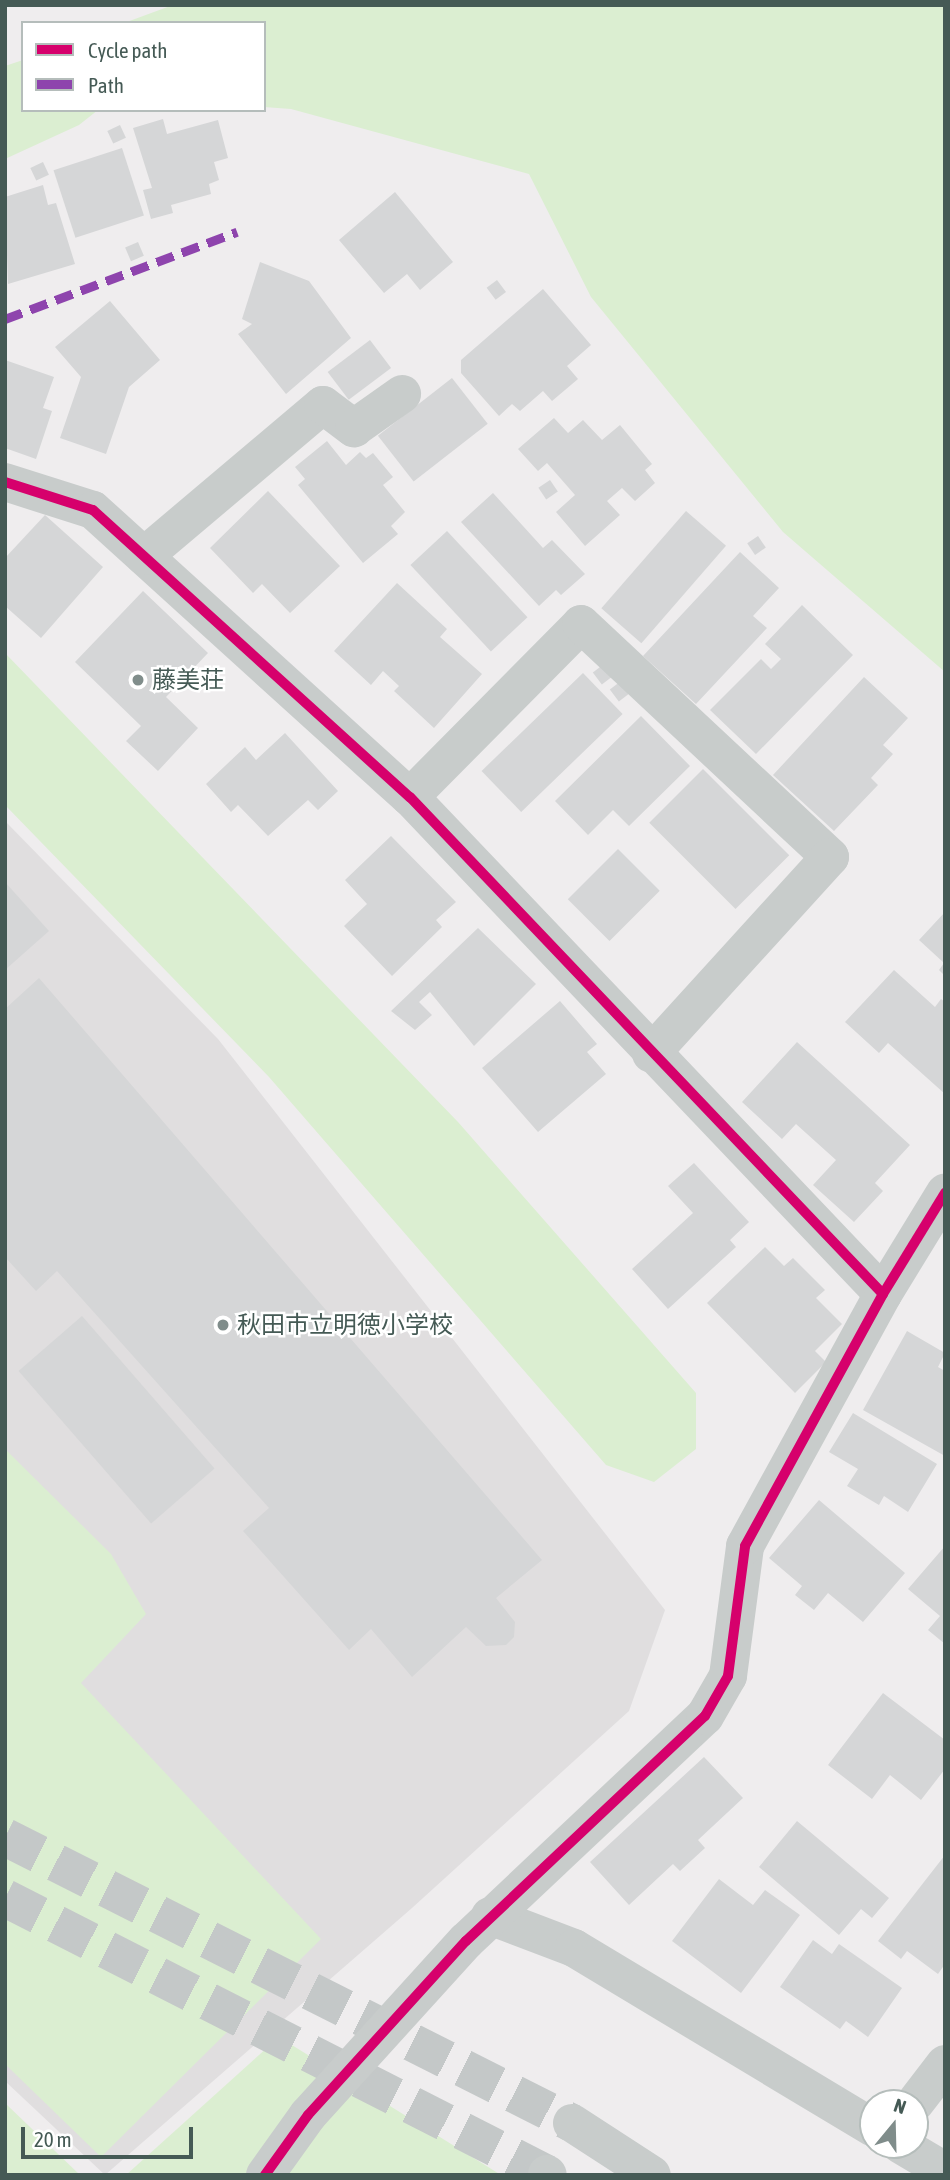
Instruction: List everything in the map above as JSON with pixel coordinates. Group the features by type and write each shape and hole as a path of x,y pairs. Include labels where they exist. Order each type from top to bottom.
{"street":[{"path":"144,556 323,405 354,428 402,394"},
{"path":"5,482 93,510 410,797 651,1054 883,1294"},
{"path":"410,797 581,624 830,857 651,1054"},
{"path":"265,2175 308,2115 490,1916 705,1716 728,1676 745,1546 883,1294 945,1192"},
{"path":"490,1916 574,1948 859,2120"},
{"path":"926,2089 945,2064"},
{"path":"572,2123 652,2175"},
{"path":"925,2159 945,2171"}],"shaded area":[{"name":"秋田市立明徳小学校","path":"5,821 218,1039 665,1610 629,1711 412,1908 105,2175 5,2081"}],"green space":[{"path":"173,5 945,5 945,672 783,532 591,297 529,174 291,109 266,107 266,21 129,21"},
{"path":"21,61 21,112 95,112 79,125 5,159 5,66"},
{"path":"5,653 458,1122 696,1393 696,1449 654,1482 606,1465 269,1077 5,805"},
{"path":"5,1449 111,1554 146,1614 81,1683 321,1939 101,2157 5,2064"},
{"path":"279,2037 501,2175 126,2175"},
{"path":"5,2103 80,2175 5,2175"}],"building":[{"path":"163,119 167,134 218,120 228,158 214,162 219,180 209,184 211,194 171,205 173,213 151,219 143,190 152,188 133,128"},
{"path":"120,125 126,138 113,144 107,131"},
{"path":"122,148 144,216 75,238 54,170"},
{"path":"43,162 49,175 36,181 30,168"},
{"path":"43,185 48,205 56,203 75,264 8,284 5,197"},
{"path":"395,192 453,262 420,290 407,274 384,293 339,240"},
{"path":"138,242 144,256 131,261 125,247"},
{"path":"260,262 309,281 351,338 286,394 238,334 252,324 242,319"},
{"path":"497,280 506,292 496,300 487,288"},
{"path":"543,289 591,345 567,366 578,379 552,401 543,391 520,411 512,404 499,416 461,373 461,360"},
{"path":"110,301 160,360 129,387 106,454 60,438 81,377 55,347"},
{"path":"370,340 391,368 349,400 328,372"},
{"path":"5,360 54,377 43,408 52,411 36,459 5,448"},
{"path":"452,378 488,424 414,482 378,436"},
{"path":"554,418 568,433 583,420 602,440 620,425 652,464 645,470 655,483 635,501 622,488 607,501 620,515 585,546 556,512 575,495 547,463 538,471 518,449"},
{"path":"327,441 346,465 360,452 366,458 373,453 393,477 383,485 405,512 391,526 398,534 363,563 298,485 305,479 295,467"},
{"path":"550,480 558,492 546,499 538,488"},
{"path":"268,491 340,566 290,613 262,584 253,593 210,548"},
{"path":"493,493 543,548 552,540 585,574 561,595 556,590 539,606 461,522"},
{"path":"686,511 726,546 641,643 601,608"},
{"path":"45,515 103,567 41,638 5,606 5,558"},
{"path":"447,531 527,617 491,651 410,565"},
{"path":"758,536 766,548 755,555 747,543"},
{"path":"740,552 779,588 753,616 767,628 696,704 643,656"},
{"path":"397,583 447,629 440,637 482,674 434,728 394,691 399,686 383,671 371,685 334,651"},
{"name":"藤美荘","path":"143,591 208,653 166,697 198,728 158,771 126,741 141,726 75,662"},
{"path":"802,605 853,655 756,754 710,710 761,659 771,669 781,659 765,644"},
{"path":"604,664 613,676 602,684 593,672"},
{"path":"583,673 623,714 521,812 482,771"},
{"path":"864,677 908,718 883,745 893,754 871,778 878,785 834,831 773,775"},
{"path":"621,681 630,693 619,701 610,689"},
{"path":"641,716 690,766 629,826 613,810 588,835 555,801"},
{"path":"285,733 338,791 318,810 308,800 268,836 238,805 231,812 206,784 245,747 256,760"},
{"path":"703,769 789,855 736,909 649,823"},
{"path":"391,836 456,902 436,920 442,927 392,976 344,926 367,904 345,880"},
{"path":"618,849 660,891 610,941 568,899"},
{"path":"5,882 49,931 5,970"},
{"path":"945,912 945,976 939,970 944,963 919,940"},
{"path":"478,928 536,984 474,1046 430,992 419,1002 432,1015 415,1030 391,1011"},
{"path":"894,970 935,1007 941,999 945,1002 945,1094 888,1043 879,1053 845,1022"},
{"path":"39,978 542,1560 496,1598 515,1622 514,1637 506,1645 486,1646 466,1627 412,1677 371,1629 349,1650 243,1531 269,1508 57,1271 36,1291 5,1257 5,1009"},
{"path":"560,1001 597,1044 587,1052 606,1074 538,1132 482,1068"},
{"path":"797,1042 910,1145 875,1183 883,1191 854,1222 813,1185 836,1160 796,1124 782,1139 742,1102"},
{"path":"694,1163 749,1222 730,1240 736,1247 668,1309 632,1269 693,1213 668,1186"},
{"path":"765,1247 784,1266 793,1258 825,1290 816,1298 842,1324 815,1351 826,1362 795,1393 707,1303"},
{"path":"82,1316 215,1468 151,1524 19,1371"},
{"path":"907,1331 945,1353 938,1367 945,1371 945,1456 863,1410"},
{"path":"853,1413 937,1464 908,1512 884,1496 879,1505 847,1486 858,1469 829,1452"},
{"path":"819,1500 905,1573 863,1622 828,1593 814,1610 795,1595 802,1586 769,1558"},
{"path":"945,1546 945,1644 928,1630 940,1616 908,1589"},
{"path":"883,1693 945,1740 945,1769 921,1800 890,1775 872,1799 828,1765"},
{"path":"704,1757 743,1798 698,1840 705,1848 680,1871 673,1864 629,1905 590,1862"},
{"path":"797,1821 889,1898 872,1918 861,1909 839,1935 759,1867"},
{"path":"945,1855 945,1964 938,1974 907,1951 901,1959 878,1941"},
{"path":"719,1879 753,1905 765,1890 800,1915 741,1993 672,1941"},
{"path":"813,1940 832,1954 839,1944 902,1988 868,2037 846,2021 840,2029 780,1987"}],"tunnel":[{"path":"5,1837 572,2123"},
{"path":"5,1898 547,2174"}],"marked path":[{"path":"5,319 237,232"}],"cycle path":[{"path":"5,482 93,510 410,797 883,1294"},
{"path":"265,2175 308,2115 466,1941 705,1716 728,1676 745,1546 883,1294 945,1193"}],"place":[{"name":"藤美荘","path":"138,680"},
{"name":"秋田市立明徳小学校","path":"223,1325"}]}
